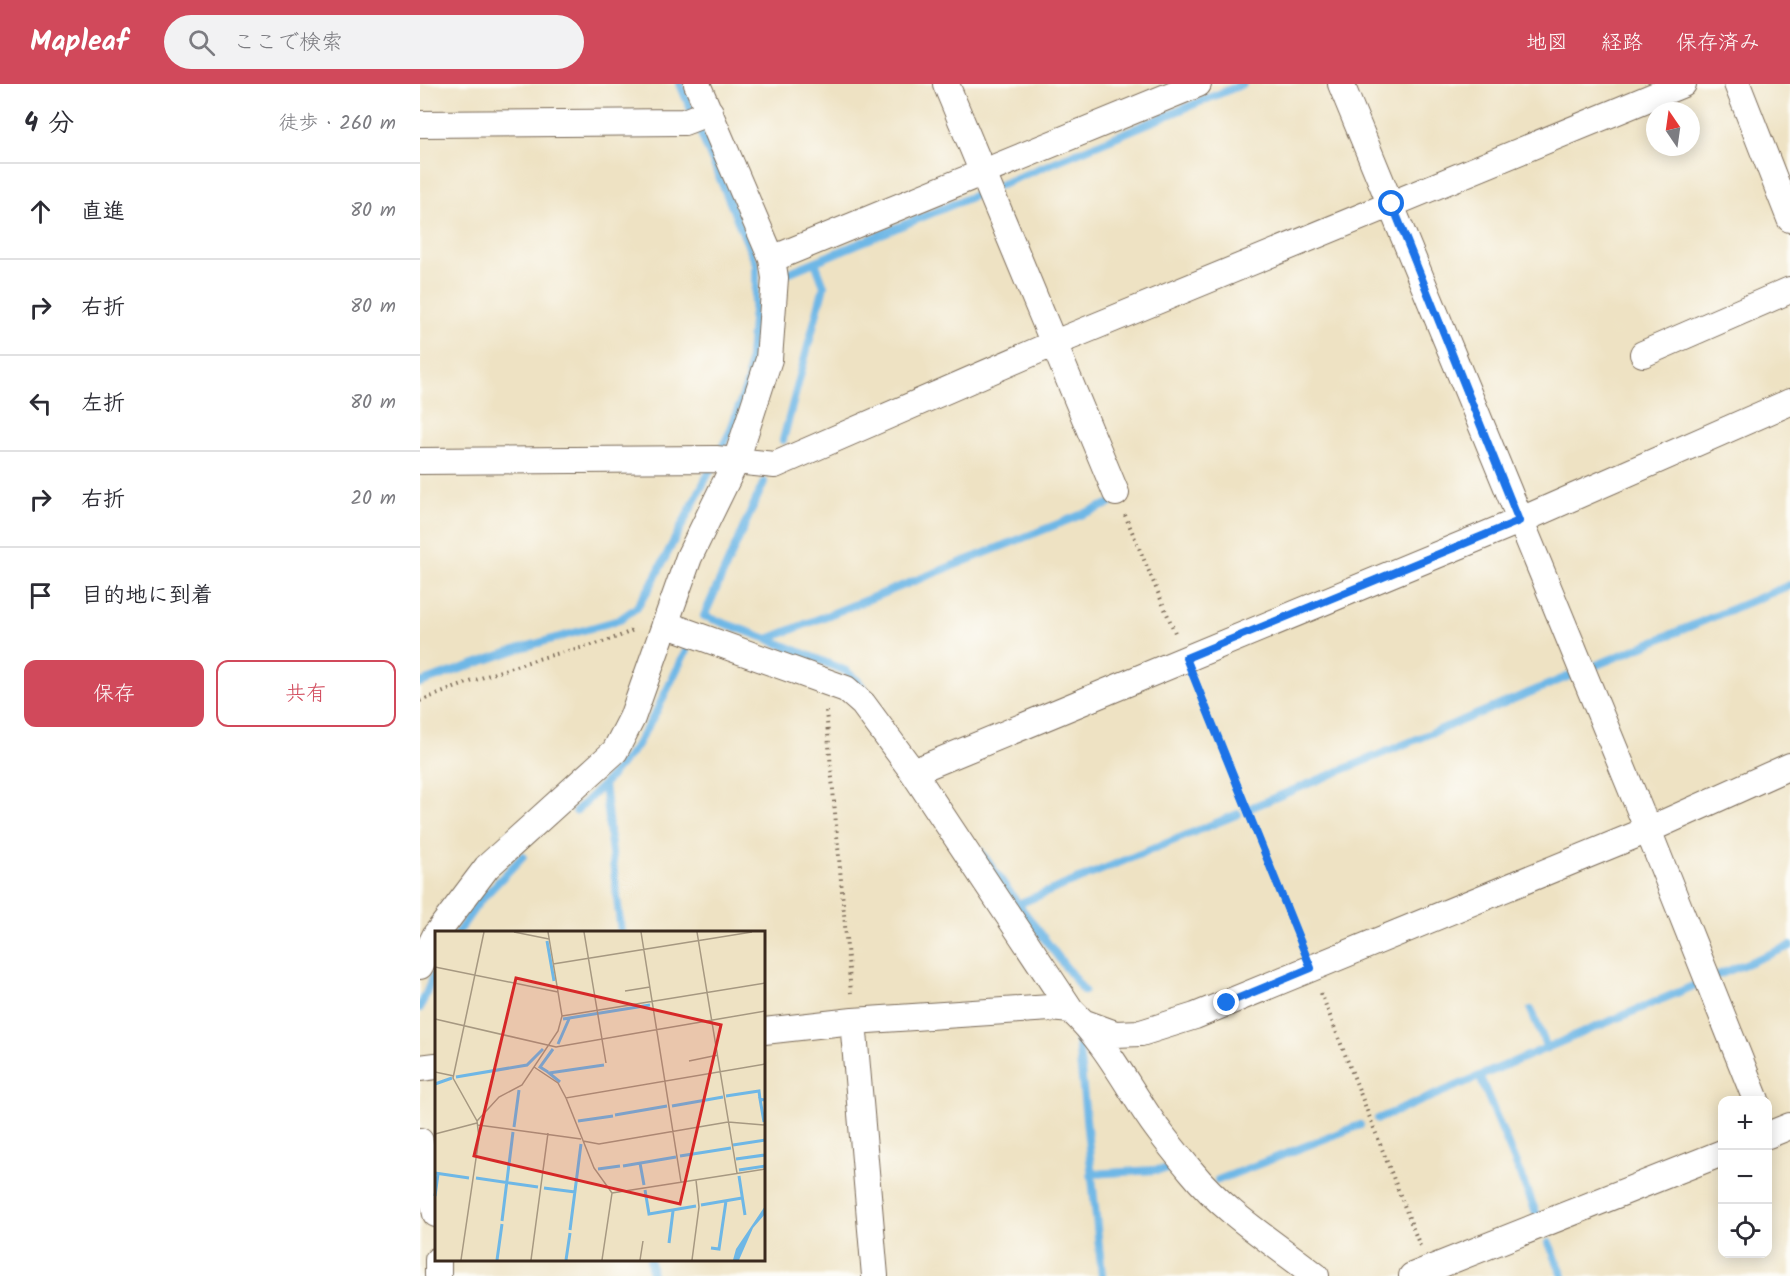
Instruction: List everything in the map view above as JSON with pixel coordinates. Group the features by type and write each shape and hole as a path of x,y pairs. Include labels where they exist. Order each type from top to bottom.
{"street":[{"path":"439,931 487,867 615,751 633,718 689,557 736,461 769,359 775,278 772,259 697,84"},
{"path":"946,84 1116,493"},
{"path":"772,259 1198,84"},
{"path":"1341,84 1648,830 1754,1096"},
{"path":"420,461 716,459 775,465 1055,344 1683,84"},
{"path":"1737,84 1790,219"},
{"path":"420,124 684,122 710,112"},
{"path":"1643,354 1790,290"},
{"path":"913,772 1519,521 1790,402"},
{"path":"664,624 846,689 863,704 913,772 1078,1017 1109,1053 1150,1118 1192,1173 1233,1212 1316,1276"},
{"path":"765,1031 853,1021 1050,1008 1078,1017 1115,1034 1141,1034 1195,1016 1648,830 1790,766"},
{"path":"420,966 435,936"},
{"path":"853,1021 875,1276"},
{"path":"420,1068 435,1066"},
{"path":"420,1141 435,1209"},
{"path":"1420,1272 1718,1155"}],"path":[{"path":"1116,493 1186,658 1311,968 1420,1272"},
{"path":"420,700 540,658 598,644 633,630 674,599"},
{"path":"823,680 853,1021"}],"waterway":[{"path":"420,683 521,648 619,620 636,608 650,587 730,432 748,381 756,264 680,84"},
{"path":"778,277 1243,84"},
{"path":"783,440 824,286 815,262"},
{"path":"764,482 704,616 768,639"},
{"path":"868,695 858,681 846,671 768,639 1111,503"},
{"path":"1592,667 1790,585"},
{"path":"621,931 604,784 635,748 656,712 686,651"},
{"path":"1250,808 1572,675"},
{"path":"576,811 604,784"},
{"path":"981,852 1018,904 1238,814"},
{"path":"459,931 479,902 523,856"},
{"path":"1018,904 1084,991"},
{"path":"1718,975 1790,946"},
{"path":"420,1008 435,972"},
{"path":"1378,1119 1698,984"},
{"path":"1531,1010 1547,1048"},
{"path":"1078,1040 1102,1276"},
{"path":"1480,1077 1537,1215"},
{"path":"1218,1180 1360,1125"},
{"path":"1091,1174 1171,1169"},
{"path":"1549,1243 1563,1276"},
{"path":"650,1261 652,1276"}],"route":[{"path":"1227,1003 1311,968 1186,658 1519,521 1392,204"}]}
